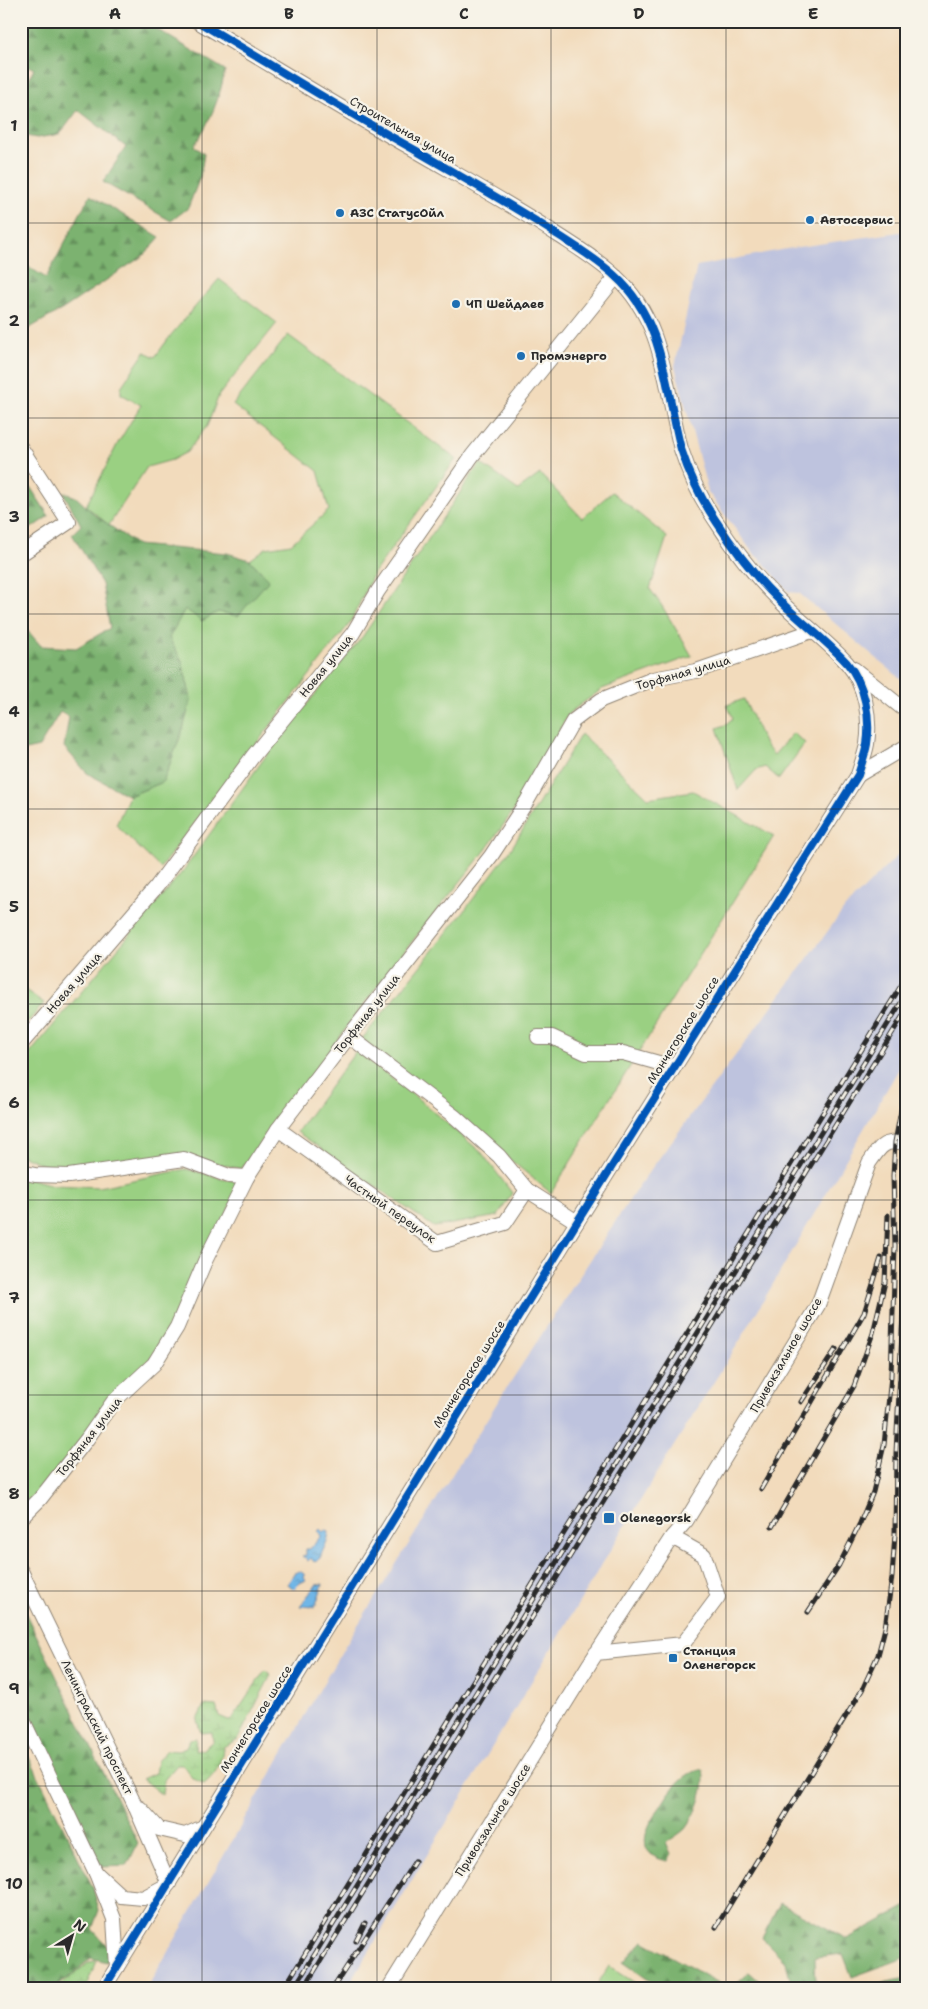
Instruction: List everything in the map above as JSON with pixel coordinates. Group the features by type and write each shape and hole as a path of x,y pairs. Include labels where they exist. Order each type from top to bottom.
{"street":[{"name":"Строительная улица","path":"197,21 540,223 596,260 616,276 634,295 652,330 662,356 681,448 694,483 716,521 745,561 778,600 848,664 907,710"},
{"name":"Новая улица","path":"21,1044 158,886 252,756 353,633 378,591 472,456 616,276"},
{"path":"21,448 69,522 21,554"},
{"name":"Торфяная улица","path":"21,1518 40,1499 113,1402 154,1364 177,1328 205,1261 247,1177 278,1129 348,1036 491,856 527,802 572,721 601,700 653,679 696,671 812,631"},
{"path":"848,664 858,682 868,717 866,746 858,775"},
{"path":"858,775 907,746"},
{"name":"Мончегорское шоссе","path":"104,1988 576,1222 858,775"},
{"path":"348,1036 454,1116 500,1156 527,1190 576,1222"},
{"path":"538,1037 552,1037 586,1053 623,1053 673,1067"},
{"name":"Частный переулок","path":"278,1129 437,1244 505,1223 527,1190"},
{"name":"Привокзальное шоссе","path":"390,1988 596,1653 672,1537 686,1521 818,1305 869,1164 880,1147 886,1142 901,1142"},
{"path":"21,1172 35,1176 69,1176 184,1159 229,1176 247,1177"},
{"path":"596,1653 683,1644 718,1597 704,1555 672,1537"},
{"name":"Ленинградский проспект","path":"21,1571 133,1801 169,1884"},
{"path":"21,1716 96,1873 114,1919 117,1968"},
{"path":"133,1801 159,1829 185,1836 202,1827"},
{"path":"96,1873 121,1896 143,1898 169,1884"}],"shaded area":[{"path":"907,231 907,684 799,593 789,592 753,553 708,492 675,366 697,266 792,248"},
{"path":"907,846 907,1061 900,1067 742,1337 657,1473 347,1988 147,1988 346,1644 502,1395 640,1184 845,908"}],"green space":[{"path":"21,21 143,21 225,70 214,110 194,146 204,154 200,177 188,208 171,221 103,182 126,147 78,110 60,134 37,138 21,135 21,95 34,69 21,62"},
{"path":"90,195 160,237 144,255 63,309 21,333 21,262 46,278"},
{"path":"219,279 277,323 219,395 207,426 187,452 172,460 147,467 109,525 86,506 118,443 141,405 121,394 121,387 145,352 155,357 171,335"},
{"path":"288,335 456,459 374,573 350,623 160,868 116,825 129,796 163,782 183,729 191,699 182,661 169,638 185,608 269,580 250,560 266,548 291,544 329,510 318,471 233,405"},
{"path":"480,463 518,490 540,474 582,518 612,492 667,537 650,589 692,656 602,689 569,713 528,790 485,851 394,964 241,1169 181,1154 59,1171 21,1155 21,1064 183,871 276,742 363,636"},
{"path":"21,473 49,516 21,535"},
{"path":"63,492 76,497 95,515 137,545 227,553 250,560 269,580 238,616 218,612 202,621 185,609 169,638 182,661 191,699 183,729 163,782 129,796 87,773 64,747 69,717 60,712 39,747 21,751 21,623 41,646 76,648 110,628 102,584 72,534 81,525"},
{"path":"744,699 765,745 774,755 793,733 805,743 779,779 765,767 756,770 738,790 717,728 725,725 733,718 727,705"},
{"path":"581,734 648,798 693,791 774,836 551,1193 362,1039 511,849"},
{"path":"21,987 44,1003 21,1030"},
{"path":"356,1051 410,1092 482,1153 512,1193 498,1216 434,1227 297,1132"},
{"path":"186,1169 242,1183 160,1346 82,1441 21,1510 21,1176 53,1185 99,1187"},
{"path":"21,1604 138,1843 127,1866 101,1867 21,1699"},
{"path":"265,1670 271,1675 238,1739 223,1747 218,1768 204,1784 192,1778 183,1765 177,1765 164,1780 162,1795 142,1779 155,1773 157,1761 167,1750 178,1751 186,1748 190,1739 196,1738 195,1751 202,1750 213,1741 212,1732 201,1733 197,1720 204,1705 216,1706 219,1716 231,1721"},
{"path":"21,1741 93,1888 99,1910 92,1929 109,1948 107,1962 91,1958 72,1975 57,1985 49,1987 34,1984 30,1988 21,1988"},
{"path":"699,1769 703,1770 704,1784 700,1801 693,1816 681,1833 666,1843 671,1855 668,1861 657,1858 650,1853 646,1846 645,1839 651,1822 677,1784 690,1773"},
{"path":"780,1903 847,1939 907,1906 907,1957 852,1977 843,1954 815,1957 816,1988 792,1988 786,1962 762,1938"},
{"path":"643,1941 728,1988 660,1988 623,1962"},
{"path":"97,1961 85,1988 57,1988 89,1962"},
{"path":"609,1966 643,1988 595,1988"},
{"path":"749,1972 767,1988 731,1988"},
{"path":"907,1978 907,1988 862,1988 862,1987"}],"water":[{"path":"320,1529 323,1532 325,1530 329,1532 327,1542 320,1558 314,1562 311,1558 308,1561 302,1556 306,1555 306,1549 310,1549 321,1536 318,1531"},
{"path":"300,1571 305,1575 304,1578 306,1580 294,1589 288,1584 294,1573"},
{"path":"323,1584 315,1607 300,1606 316,1585"}],"railway":[{"path":"284,1988 907,976"},
{"path":"294,1988 907,993"},
{"path":"304,1988 907,1009"},
{"path":"808,1612 839,1565 860,1523 873,1492 884,1445 891,1376 895,1246 893,1176 895,1142 907,1080"},
{"path":"772,1527 854,1386 873,1333 885,1282 888,1215"},
{"path":"716,1927 862,1690 878,1655 885,1628 892,1577 895,1534 896,1453 907,1231"},
{"path":"761,1489 864,1313 881,1258"},
{"path":"801,1402 836,1349"},
{"path":"333,1988 415,1861"},
{"path":"356,1941 365,1923"}],"cycle path":[{"path":"104,1988 577,1222 858,775 868,734 865,702 853,671 823,639 788,609 762,583 730,542 705,504 681,449 661,357 654,334 632,294 615,276 588,254 523,213 360,119 197,21"}],"place":[{"name":"АЗС СтатусОйл","path":"340,213"},
{"name":"Автосервис","path":"810,220"},
{"name":"ЧП Шейдаев","path":"456,304"},
{"name":"Промэнерго","path":"521,356"},
{"name":"Olenegorsk","path":"609,1518"},
{"name":"Станция Оленегорск","path":"673,1658"}]}
